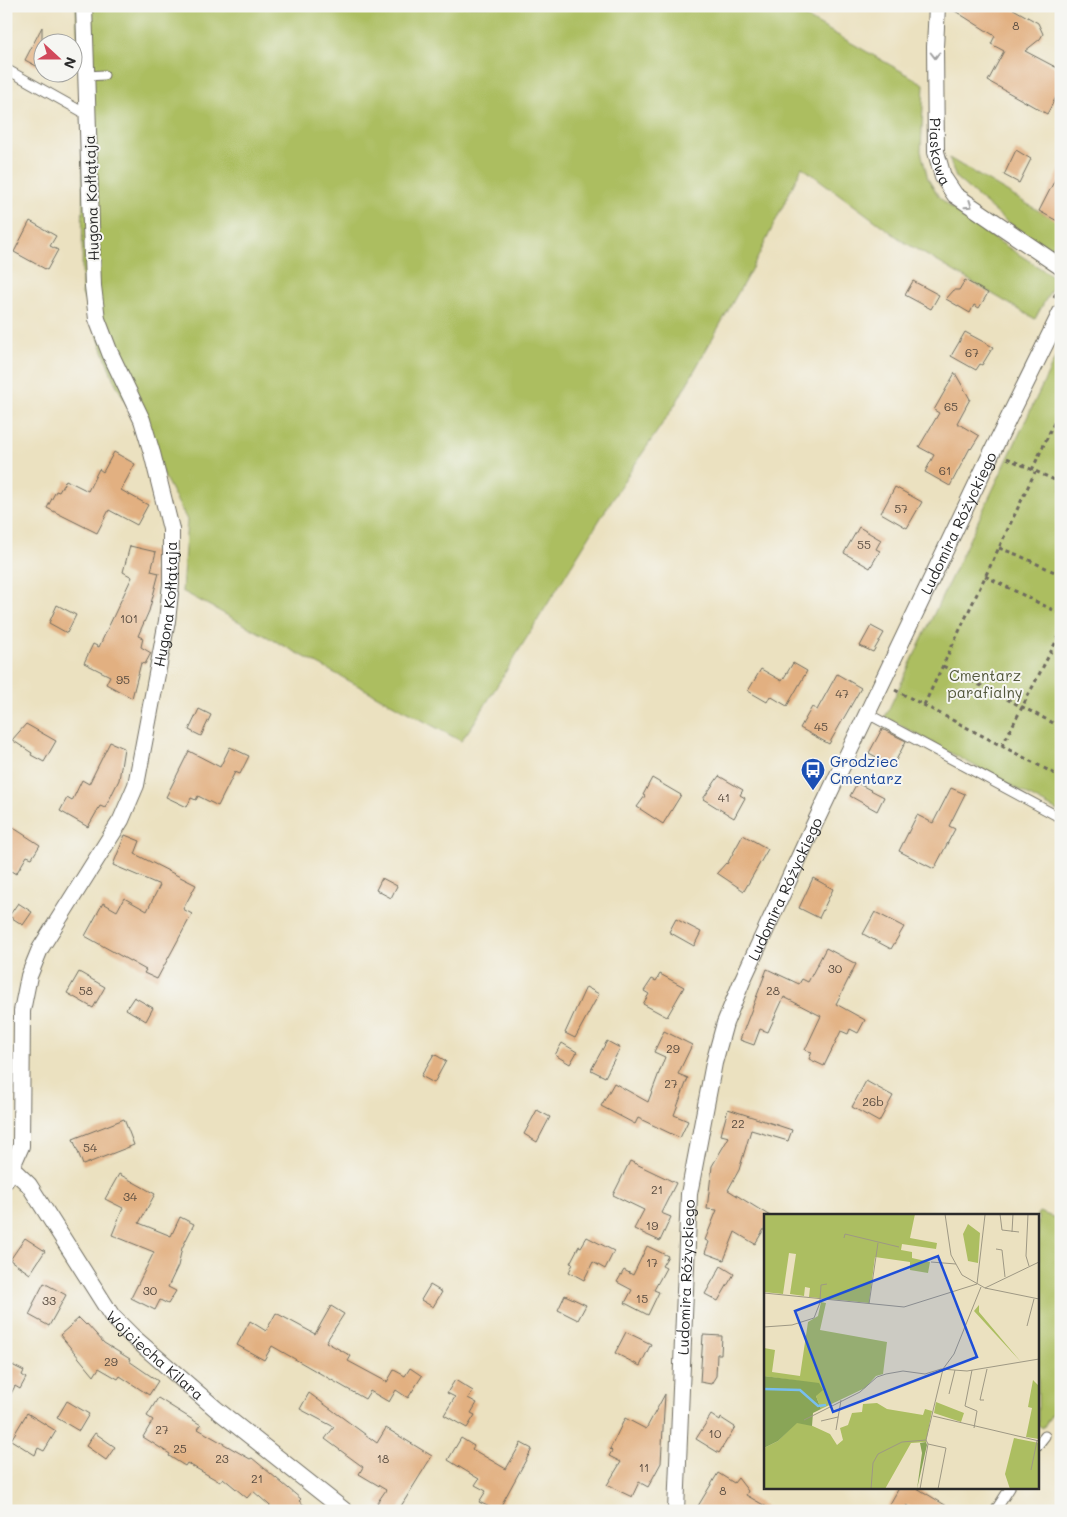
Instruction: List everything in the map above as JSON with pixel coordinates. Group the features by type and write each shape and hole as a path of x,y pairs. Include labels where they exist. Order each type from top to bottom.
{"street":[{"name":"Hugona Kołłątaja","path":"8,1170 21,1146 22,1011 29,976 40,949 121,820 136,785 167,621 171,584 172,529 142,420 110,353 98,319 93,286 84,6"},
{"name":"Piaskowa","path":"937,6 935,47 936,152 943,177 955,195 1060,273"},
{"name":"Ludomira Różyckiego","path":"676,1511 689,1194 714,1063 725,1024 743,978 814,825 1061,312"},
{"name":"Wojciecha Kilara","path":"8,1170 29,1185 112,1316 132,1336 216,1409 345,1511"}],"lane":[{"path":"6,69 88,115"},
{"path":"87,76 104,75"},
{"path":"868,714 1061,818"},
{"path":"1040,1443 1045,1436"},
{"path":"995,1511 1009,1490"}],"path":[{"path":"1060,273 1060,286"},
{"path":"924,705 999,548 1061,408"},
{"path":"1004,457 1061,483"},
{"path":"999,548 1061,575"},
{"path":"986,576 1061,614"},
{"path":"1002,746 1061,632"},
{"path":"942,666 1061,726"},
{"path":"892,689 1061,777"}],"green space":[{"path":"76,6 786,6 924,84 921,151 928,179 939,197 966,220 1057,279 1035,319 904,242 802,167 757,259 675,405 623,482 461,741 182,591 187,520 113,378 82,293 83,135 80,82 82,82 82,32 77,32"},
{"path":"949,158 1061,222 1061,258 1006,221 956,178"},
{"name":"Cmentarz parafialny","path":"1061,346 1061,813 885,717"},
{"path":"1039,1212 1061,1220 1061,1400 1043,1428 1040,1426 1040,1214 1038,1214"}],"building":[{"path":"947,6 1008,6 1038,23 1043,34 1040,39 1025,51 1061,70 1061,88 1047,114 988,81 1004,51 991,44 995,36"},
{"path":"32,46 32,64 25,60"},
{"path":"1016,150 1031,159 1019,183 1004,175"},
{"path":"1061,168 1061,223 1039,211"},
{"path":"30,221 56,236 50,246 58,250 47,270 14,252"},
{"path":"965,280 988,293 979,308 974,305 970,313 946,299 954,290 959,290"},
{"path":"913,281 939,295 931,309 905,295"},
{"path":"965,332 993,347 982,365 980,364 976,370 951,356"},
{"path":"955,373 970,399 957,423 979,436 970,448 950,486 925,472 934,455 919,447 939,413 934,410"},
{"path":"114,452 135,464 121,490 148,505 137,525 109,510 97,533 47,508 56,491 59,492 66,480 88,491 99,469 103,472"},
{"path":"895,487 922,502 907,528 881,513"},
{"path":"859,527 881,540 876,549 880,551 870,568 844,553"},
{"path":"130,546 156,552 151,571 159,573 149,611 138,636 143,638 141,647 151,653 145,664 141,663 132,698 106,684 110,676 84,663 93,644 99,647 132,577 123,572"},
{"path":"57,605 76,615 67,633 49,623"},
{"path":"871,626 884,633 873,652 860,646"},
{"path":"793,663 807,671 787,706 770,696 767,702 748,691 761,669 782,681"},
{"path":"837,674 861,688 829,744 800,728 812,707 817,710"},
{"path":"199,709 211,715 201,736 189,730"},
{"path":"26,724 56,741 44,762 31,755 32,753 12,740"},
{"path":"882,729 906,741 893,766 869,753"},
{"path":"110,742 124,748 119,780 105,808 100,806 88,827 60,811 67,798 72,801 82,780 89,784"},
{"path":"230,747 249,756 240,774 235,772 218,806 198,796 196,800 191,798 187,807 166,797 189,751 220,767"},
{"path":"719,776 743,790 740,795 745,798 734,818 703,799"},
{"path":"652,778 681,795 663,824 637,807 645,796 643,795"},
{"path":"857,783 884,797 877,811 850,796"},
{"path":"951,788 965,794 949,826 955,829 934,869 899,851 917,815 933,823"},
{"path":"6,823 40,845 32,858 27,856 16,874 6,868"},
{"path":"125,835 140,841 135,854 196,885 183,909 192,914 157,979 144,973 146,970 85,936 103,903 117,911 124,898 147,911 160,885 113,865"},
{"path":"743,835 768,849 744,891 717,873 727,864"},
{"path":"382,878 397,886 391,898 376,890"},
{"path":"813,878 833,889 819,918 799,908"},
{"path":"18,903 32,912 23,925 9,916"},
{"path":"875,912 904,927 891,949 863,934"},
{"path":"676,919 701,932 694,946 669,932"},
{"path":"826,948 856,964 836,1004 865,1020 858,1033 850,1029 848,1034 841,1031 824,1066 809,1059 812,1052 805,1050 821,1016 784,997 768,1032 760,1029 754,1045 740,1040 767,969 799,984 802,979 808,982"},
{"path":"79,972 105,987 93,1008 67,993"},
{"path":"660,974 684,987 667,1017 643,1004 649,994 644,991 652,979 656,981"},
{"path":"586,987 599,994 575,1038 565,1033"},
{"path":"134,997 153,1008 146,1021 126,1009"},
{"path":"664,1031 692,1045 678,1074 688,1078 674,1115 688,1121 680,1138 638,1118 635,1124 601,1106 614,1083 648,1102 665,1057 654,1052"},
{"path":"607,1041 620,1048 605,1077 591,1070"},
{"path":"562,1043 577,1052 570,1064 555,1055"},
{"path":"434,1054 446,1061 434,1083 421,1076"},
{"path":"866,1081 893,1096 879,1122 852,1107"},
{"path":"728,1109 792,1130 788,1141 751,1130 739,1170 728,1190 767,1214 764,1214 764,1229 755,1244 735,1232 724,1260 705,1253 709,1242 705,1240 717,1210 707,1209 712,1166 729,1137 721,1135"},
{"path":"537,1110 550,1117 537,1142 524,1134"},
{"path":"124,1119 134,1145 83,1165 73,1139"},
{"path":"630,1161 676,1183 661,1213 671,1217 660,1241 634,1229 644,1210 613,1195"},
{"path":"119,1174 155,1194 139,1223 171,1236 180,1217 194,1224 182,1248 178,1266 168,1287 176,1291 168,1304 160,1300 155,1310 131,1298 154,1252 112,1235 123,1208 105,1199"},
{"path":"587,1237 614,1251 605,1269 593,1262 584,1280 569,1272 573,1264 570,1263 579,1246 581,1247"},
{"path":"25,1238 45,1251 30,1274 10,1260"},
{"path":"647,1246 668,1256 662,1266 666,1268 654,1290 659,1292 648,1315 625,1303 632,1290 617,1282 624,1270 633,1275"},
{"path":"721,1266 734,1274 718,1301 705,1294"},
{"path":"44,1283 66,1295 49,1326 29,1315"},
{"path":"430,1285 442,1292 433,1307 421,1300"},
{"path":"565,1295 586,1305 578,1320 558,1310"},
{"path":"331,1306 344,1314 326,1342 351,1356 348,1361 387,1382 394,1370 405,1376 410,1368 422,1376 408,1398 396,1390 389,1402 370,1391 365,1399 272,1346 264,1360 237,1345 250,1321 266,1331 276,1313 315,1334"},
{"path":"79,1318 104,1343 130,1359 129,1361 158,1381 149,1395 120,1376 118,1379 99,1368 94,1376 60,1335"},
{"path":"626,1332 651,1344 640,1366 615,1353"},
{"path":"703,1335 722,1336 721,1354 717,1354 716,1376 711,1384 700,1382"},
{"path":"6,1362 24,1371 22,1375 26,1378 20,1389 15,1386 6,1403"},
{"path":"455,1380 473,1391 468,1398 477,1403 471,1413 475,1415 467,1428 444,1415 455,1397 447,1393"},
{"path":"309,1393 377,1443 386,1428 432,1456 398,1511 389,1511 377,1503 386,1490 359,1474 363,1467 325,1439 334,1427 300,1409"},
{"path":"665,1394 661,1463 648,1487 639,1482 632,1497 607,1485 621,1462 609,1456 612,1451 610,1449 625,1418 646,1429"},
{"path":"158,1398 201,1425 198,1429 250,1459 252,1458 301,1499 299,1501 312,1511 276,1511 253,1491 247,1498 223,1478 220,1482 187,1463 185,1466 143,1437 153,1420 147,1416"},
{"path":"67,1401 89,1414 79,1431 57,1418"},
{"path":"27,1413 56,1431 44,1451 38,1448 35,1455 11,1440"},
{"path":"711,1415 720,1421 721,1418 735,1427 719,1453 696,1439"},
{"path":"95,1433 115,1447 106,1460 86,1446"},
{"path":"461,1438 474,1446 472,1449 506,1469 521,1443 532,1449 498,1511 479,1502 486,1491 475,1485 479,1479 448,1460"},
{"path":"718,1473 734,1483 738,1478 748,1491 746,1495 774,1511 695,1511"},
{"path":"898,1490 920,1490 955,1511 916,1511 907,1505 904,1511 886,1511"}],"place":[{"name":"Grodziec Cmentarz","path":"813,791"}]}
